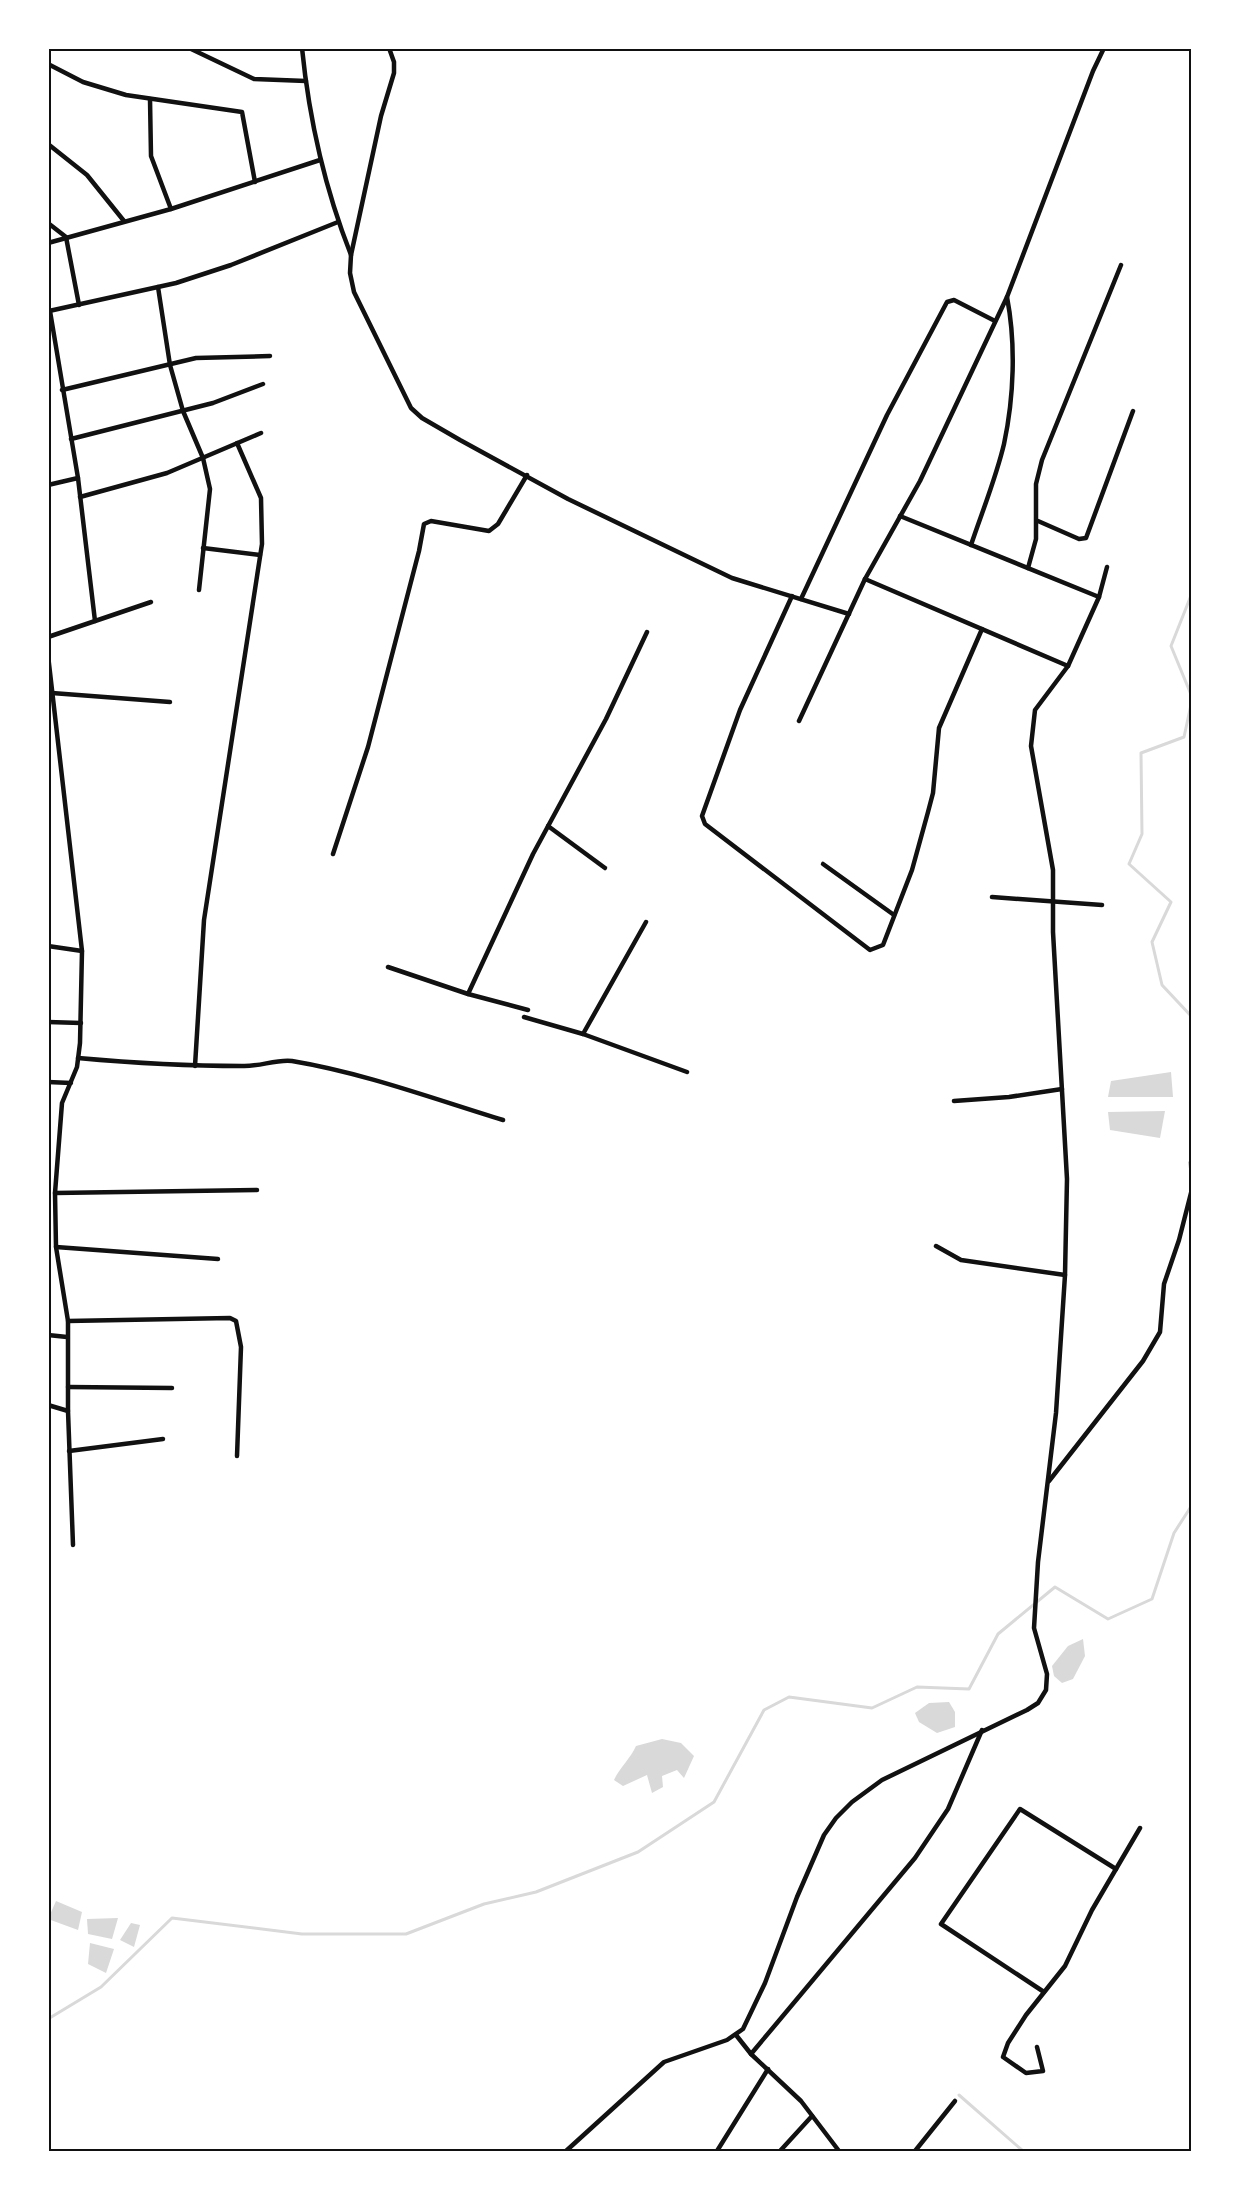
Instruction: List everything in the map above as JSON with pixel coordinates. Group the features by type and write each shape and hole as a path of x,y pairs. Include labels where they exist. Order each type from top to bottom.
{"street":[{"path":"189,48 254,79 306,81"},
{"path":"302,48 320,160 338,222 351,255"},
{"path":"388,48 394,62 394,74 381,116 351,255 350,273 354,292 411,408 422,418 568,499 732,578 849,614"},
{"path":"799,721 865,579 900,516 1008,297 1089,81 1104,48"},
{"path":"48,64 83,82 126,95 242,112 255,182"},
{"path":"150,99 152,156 171,208"},
{"path":"48,144 87,175 124,221"},
{"path":"48,243 171,208 320,160"},
{"path":"95,621 78,478 49,311 158,287 231,265 338,222"},
{"path":"48,223 66,237 79,305"},
{"path":"1028,568 1036,539 1038,521 1036,484 1042,460 1121,265"},
{"path":"158,287 170,365 183,411 203,458 210,489 199,590"},
{"path":"971,545 999,460 1008,423 1014,336 1008,297"},
{"path":"801,599 887,415 947,303 954,300 995,321"},
{"path":"62,390 196,358 270,356"},
{"path":"71,439 213,403 263,384"},
{"path":"1038,521 1079,539 1086,538 1133,411"},
{"path":"80,497 167,473 261,433"},
{"path":"195,1066 204,920 260,555 261,498 237,443"},
{"path":"333,854 368,747 420,551 424,524 431,521 489,531 498,524 527,476"},
{"path":"48,484 78,478"},
{"path":"900,516 1099,597"},
{"path":"203,548 260,555"},
{"path":"566,2151 664,2062 736,2035 743,2029 765,1983 824,1835 836,1818 852,1802 882,1780 1027,1710 1038,1702 1046,1690 1047,1674 1034,1628 1056,1413 1065,1275 1067,1179 1053,932 1053,870 1031,746 1035,710 1068,666 1099,597 1107,567"},
{"path":"865,579 1068,666"},
{"path":"792,596 740,710 702,816 705,824 748,859 870,950 883,945 912,870 933,792 939,728 982,629"},
{"path":"48,637 151,602"},
{"path":"468,994 549,826 606,719 647,632"},
{"path":"48,655 81,951 81,1023 78,1058 62,1103 55,1192 56,1247 68,1321 68,1411 73,1545"},
{"path":"52,693 170,702"},
{"path":"48,730 57,730"},
{"path":"549,826 605,867"},
{"path":"823,864 894,915"},
{"path":"992,897 1102,905"},
{"path":"583,1034 646,922"},
{"path":"48,946 81,951"},
{"path":"388,967 468,994 528,1010"},
{"path":"524,1017 583,1034 687,1072"},
{"path":"48,1022 81,1023"},
{"path":"78,1058 153,1065 195,1066 253,1066 291,1061 390,1085 503,1120"},
{"path":"48,1082 71,1083"},
{"path":"954,1101 1009,1097 1062,1089"},
{"path":"1048,1482 1143,1361 1160,1332 1164,1284 1179,1240 1192,1189 1191,1162"},
{"path":"48,1167 56,1169"},
{"path":"55,1192 257,1190"},
{"path":"48,1223 55,1223"},
{"path":"936,1246 961,1260 1065,1275"},
{"path":"56,1247 218,1259"},
{"path":"68,1321 230,1318 236,1321 241,1347 237,1456"},
{"path":"48,1335 67,1337"},
{"path":"68,1387 172,1388"},
{"path":"48,1405 68,1411"},
{"path":"69,1451 163,1439"},
{"path":"751,2054 915,1858 948,1809 982,1730"},
{"path":"1044,1992 940,1924 1020,1809 1116,1869"},
{"path":"1037,2047 1043,2071 1026,2073 1003,2057 1008,2043 1065,1966 1140,1828"},
{"path":"736,2035 751,2054 812,2116 839,2151"},
{"path":"717,2151 768,2069"},
{"path":"915,2151 955,2101"},
{"path":"780,2151 812,2116"}],"shaded area":[{"path":"1171,1072 1173,1097 1108,1097 1111,1081"},
{"path":"1165,1111 1160,1138 1110,1130 1108,1112"},
{"path":"1083,1639 1085,1656 1073,1679 1062,1683 1054,1676 1052,1666 1068,1646"},
{"path":"949,1702 955,1712 955,1727 937,1733 919,1722 915,1713 929,1703"},
{"path":"662,1739 681,1743 694,1756 684,1778 677,1770 662,1776 663,1787 652,1793 647,1775 623,1786 614,1780 636,1746"},
{"path":"56,1901 82,1912 78,1930 48,1919"},
{"path":"118,1918 112,1939 88,1934 87,1919"},
{"path":"131,1923 140,1925 134,1947 120,1940"},
{"path":"90,1943 114,1949 106,1973 88,1964"}],"waterway":[{"path":"1192,593 1171,646 1192,697"},
{"path":"1192,700 1184,737 1141,753 1142,834 1129,864 1171,902 1152,942 1162,985 1192,1017"},
{"path":"48,2019 101,1987 172,1918 302,1934 406,1934 484,1904 536,1892 638,1852 714,1802 764,1710 789,1697 872,1708 917,1687 969,1689 998,1634 1055,1587 1108,1619 1152,1599 1174,1533 1192,1505"},
{"path":"959,2095 1023,2151"}]}
